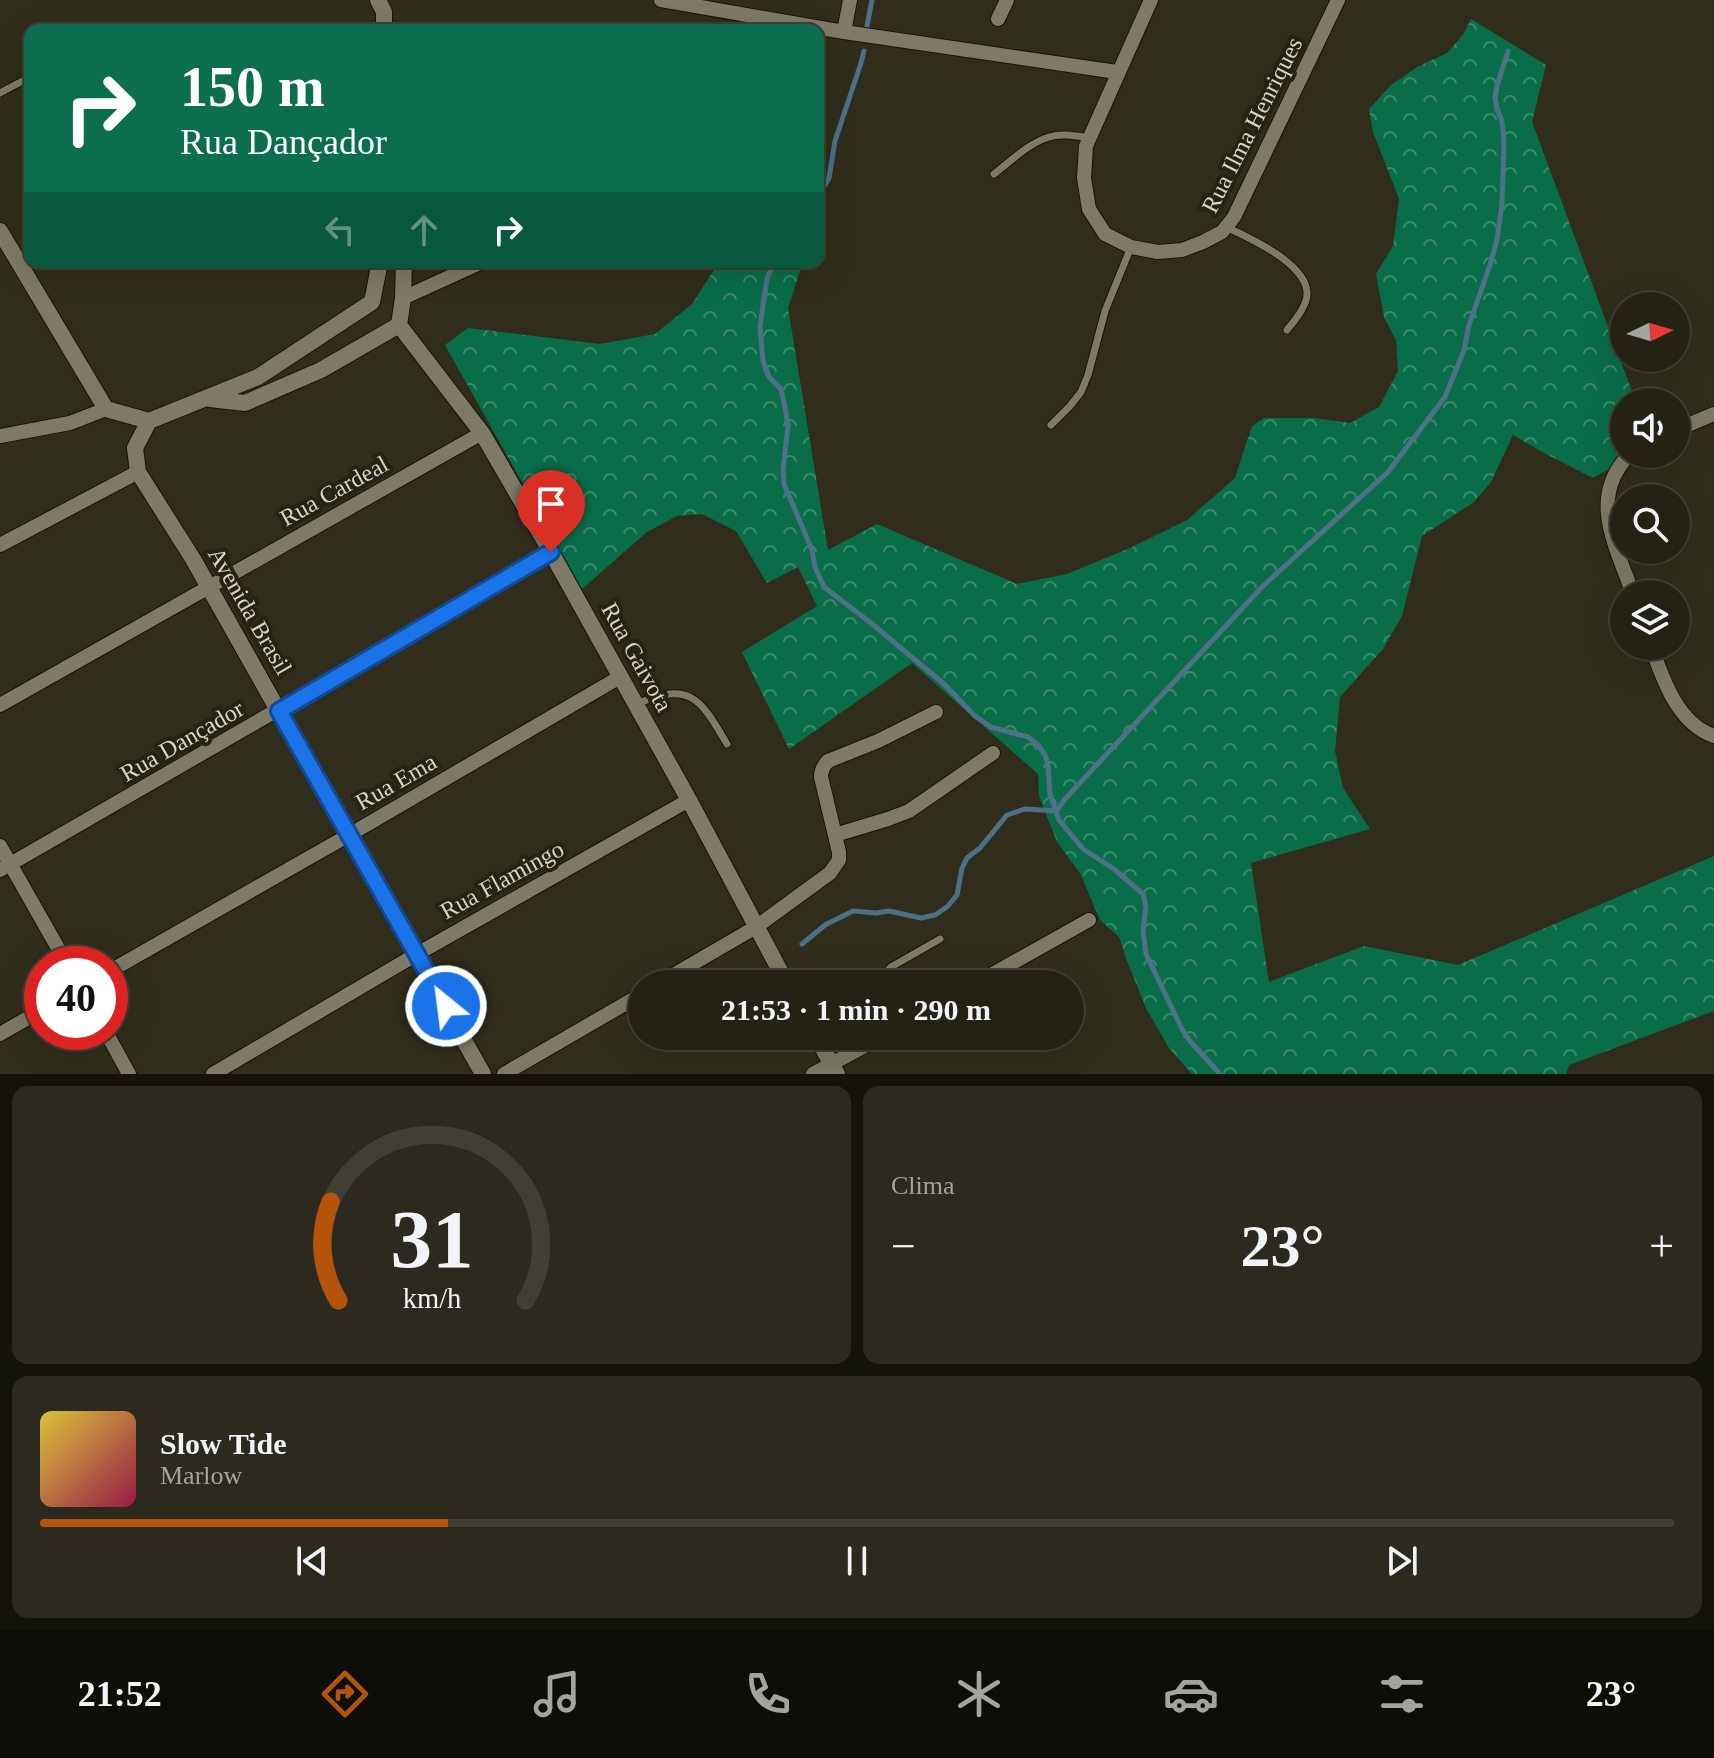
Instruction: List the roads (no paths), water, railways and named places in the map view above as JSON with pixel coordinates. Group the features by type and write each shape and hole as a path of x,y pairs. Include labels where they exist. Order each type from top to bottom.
{"street":[{"path":"661,0 764,24"},
{"path":"848,32 850,0"},
{"path":"998,19 1007,0"},
{"name":"Rua Ilma Henriques","path":"1151,0 1089,138 1084,178 1089,209 1105,234 1131,247 1158,252 1182,250 1203,242 1222,232 1234,217 1338,0"},
{"path":"383,4 384,24"},
{"path":"824,30 1117,72"},
{"path":"0,231 106,409"},
{"path":"0,436 70,423 106,409 149,421 258,377 372,302 379,268"},
{"path":"204,399 245,403 321,370 399,325 404,268"},
{"path":"403,298 469,268"},
{"name":"Rua Gaivota","path":"399,325 482,433 689,800 779,970"},
{"path":"1690,424 1714,414"},
{"path":"0,545 138,472 135,448 149,421"},
{"name":"Rua Cardeal","path":"0,705 482,433"},
{"path":"1619,468 1608,489 1607,519 1628,580"},
{"name":"Avenida Brasil","path":"138,472 193,559 483,1074"},
{"name":"Rua Dançador","path":"5,867 551,552"},
{"path":"1657,660 1674,700 1695,728 1714,736"},
{"name":"Rua Ema","path":"128,961 620,677"},
{"path":"682,970 756,927 835,868 839,852 821,777 824,765 936,712"},
{"path":"835,835 909,811 993,753"},
{"name":"Rua Flamingo","path":"213,1074 689,800"},
{"path":"0,846 5,867 55,946"},
{"path":"1000,970 1089,920"},
{"path":"504,1074 628,1002"},
{"path":"0,1034 24,1020"},
{"path":"116,1050 129,1074"},
{"path":"824,1050 834,1069"},
{"path":"813,1074 834,1069 862,1050"}],"lane":[{"path":"0,93 24,80"},
{"path":"994,174 1048,137 1067,135 1089,138"},
{"path":"1226,227 1267,246 1304,277 1308,295 1300,313 1287,330"},
{"path":"1051,425 1081,392 1105,311 1131,247"},
{"path":"635,705 671,694 686,694 706,708 727,744"},
{"path":"888,970 940,939"}],"waterway":[{"path":"867,26 872,0"},
{"path":"824,187 864,51"},
{"path":"1057,810 1263,586 1388,472 1445,397 1464,350 1497,240 1504,144 1502,121 1495,98 1508,51"},
{"path":"772,268 760,326 763,361 769,377 781,389 786,413 784,484 824,587 944,684 975,716 991,727 1028,737 1038,745 1048,764 1050,794 1059,820 1083,849 1114,869 1143,894 1146,954 1182,1029 1220,1074"},
{"path":"802,944 825,925 853,911 889,911 921,918 935,915 957,895 967,858 980,848 1007,815 1025,809 1057,811"}]}
